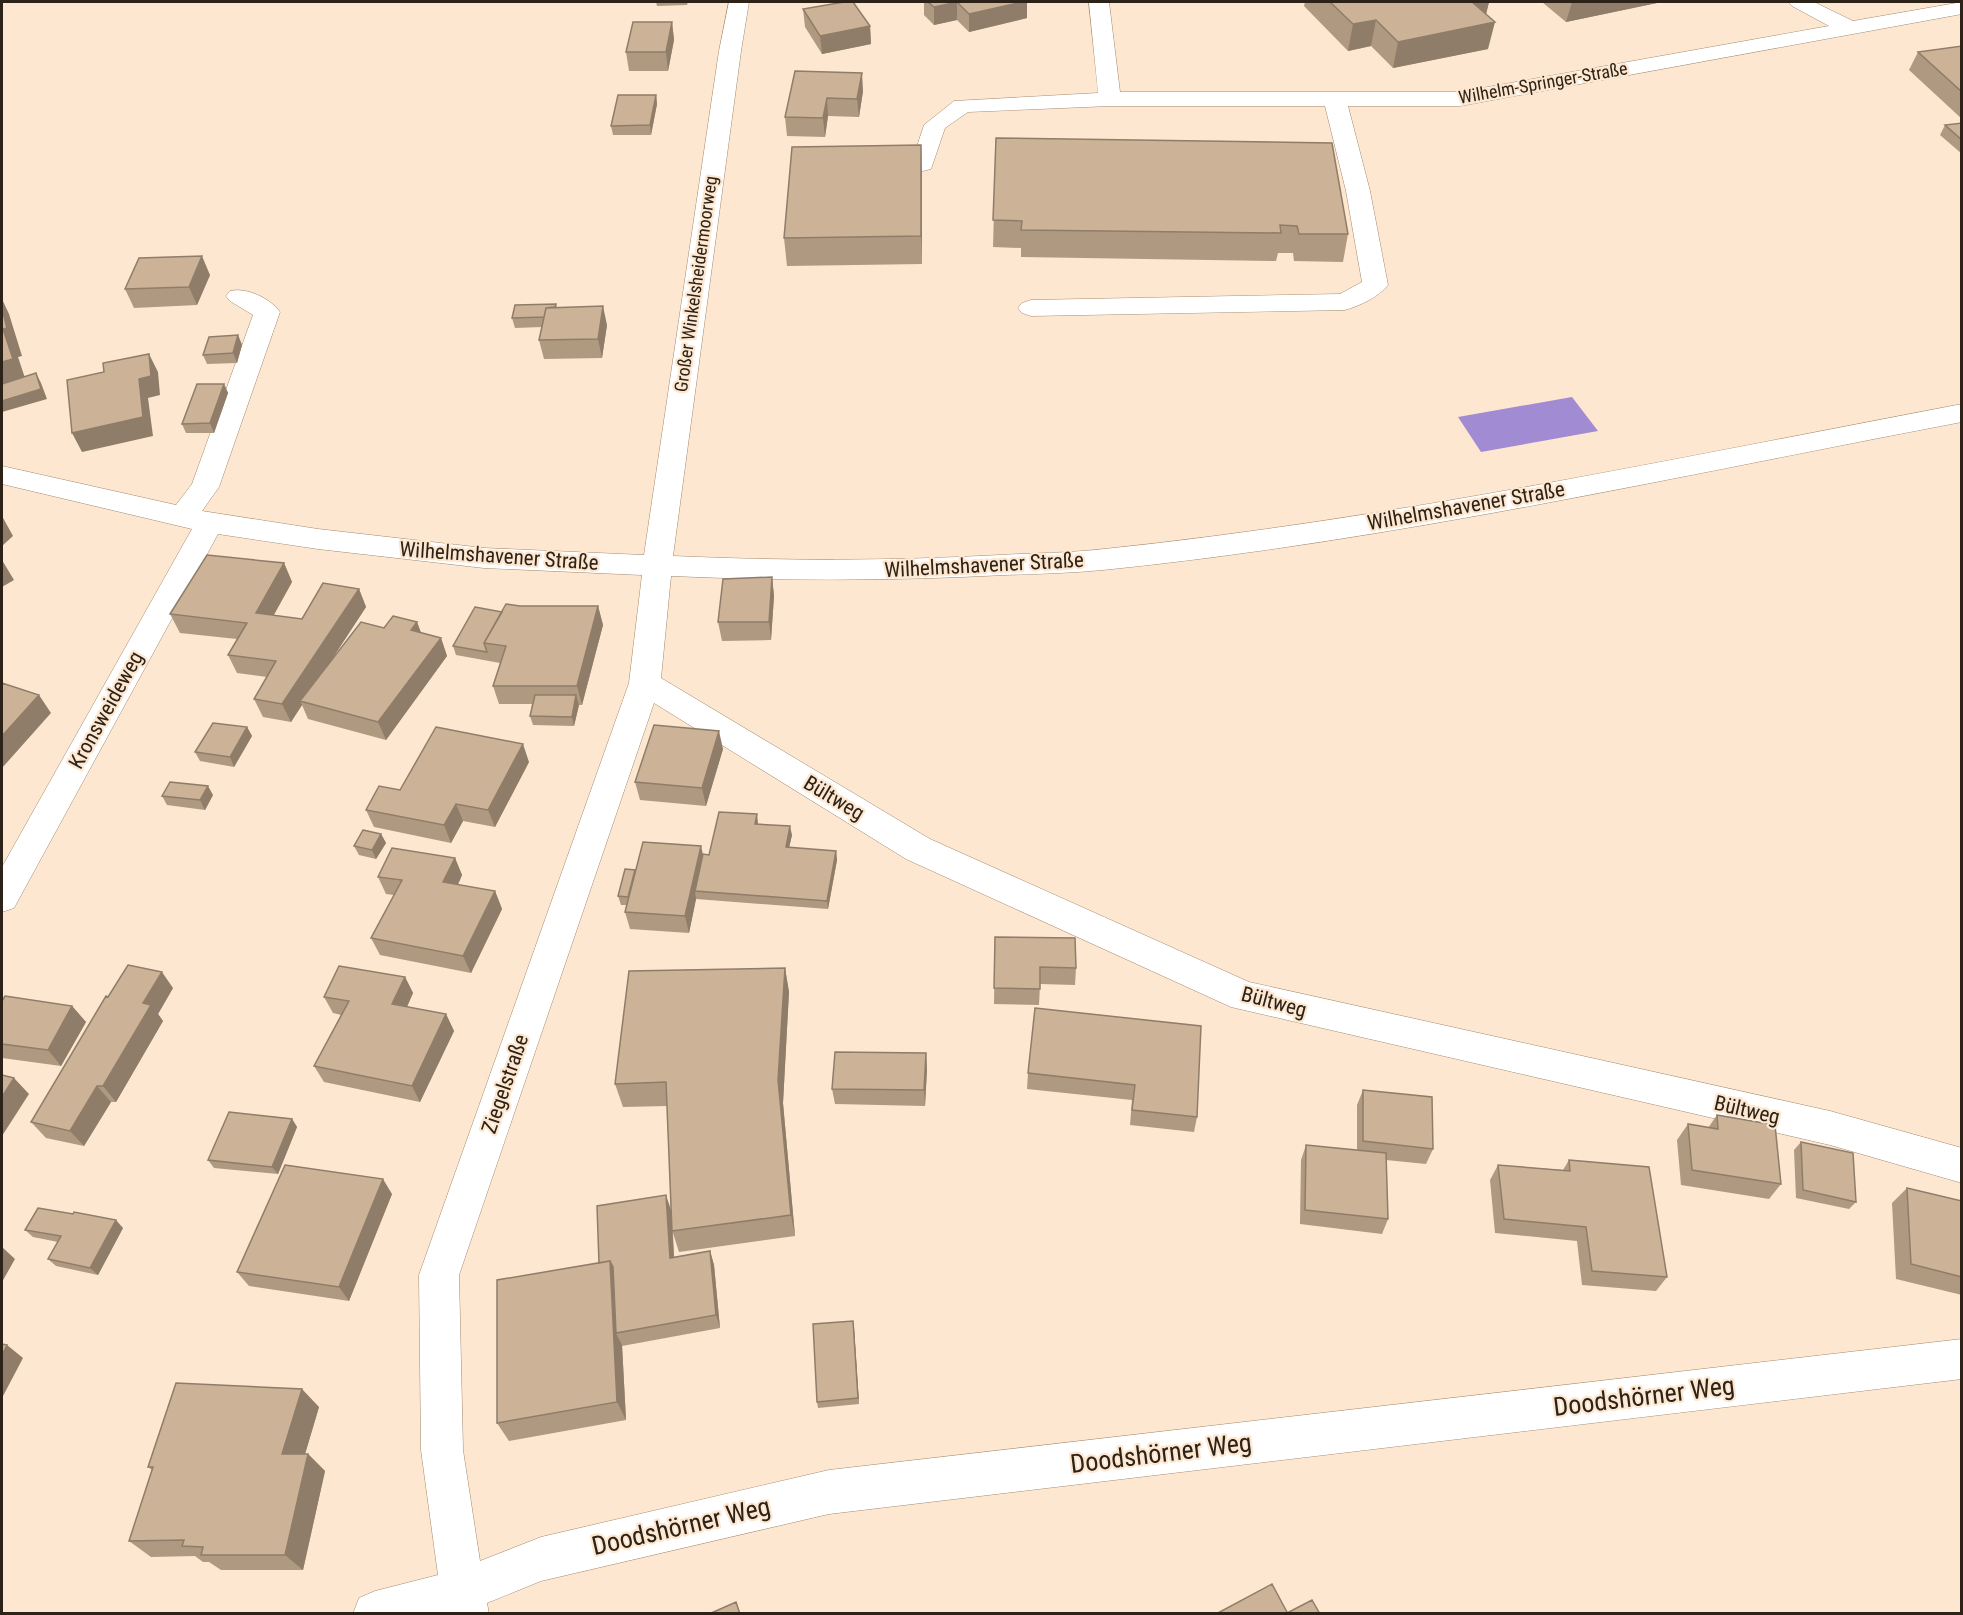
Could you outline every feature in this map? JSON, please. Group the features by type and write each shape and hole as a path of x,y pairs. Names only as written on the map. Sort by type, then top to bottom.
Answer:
{"street":[{"name":"Großer Winkelsheidermoorweg","path":"657,566 730,51 739,2"},
{"path":"1099,2 1110,99"},
{"path":"1799,2 1848,27"},
{"name":"Wilhelm-Springer-Straße","path":"923,164 935,125 962,106 1110,99 1460,99 1962,8"},
{"path":"1031,308 1345,302 1375,285 1358,190 1335,99"},
{"name":"Kronsweideweg","path":"2,898 196,520 205,487 267,312 239,296"},
{"name":"Wilhelmshavener Straße","path":"2,475 196,520 318,539 484,558 784,571 928,569 1101,560 1304,535 1461,508 1962,413"},
{"name":"Ziegelstraße","path":"463,1602 442,1450 439,1275 645,682 657,566"},
{"name":"Bültweg","path":"645,682 918,849 1244,996 1830,1128 1962,1166"},
{"name":"Doodshörner Weg","path":"375,1614 463,1602 541,1559 829,1492 1962,1359"}],"shaded area":[{"path":"1572,397 1598,431 1481,452 1458,417"}],"building":[{"path":"853,2 870,26 820,36 803,9"},
{"path":"928,2 957,2 934,7"},
{"path":"957,2 1022,2 969,14"},
{"path":"1330,2 1472,2 1495,22 1398,42 1376,20 1353,24"},
{"path":"633,22 672,22 666,52 626,52"},
{"path":"1962,46 1962,92 1918,52"},
{"path":"795,71 862,73 857,99 827,98 823,118 785,117"},
{"path":"618,95 656,95 650,125 611,126"},
{"path":"1962,123 1962,140 1945,125"},
{"path":"996,138 1332,143 1348,234 1299,234 1297,226 1280,225 1281,233 1021,230 1022,221 993,220"},
{"path":"921,145 921,236 784,238 792,147"},
{"path":"202,256 189,287 125,289 139,258"},
{"path":"556,304 555,307 546,308 544,317 512,318 515,305"},
{"path":"603,306 598,339 539,340 546,308"},
{"path":"2,309 7,328 3,329 13,359 2,362"},
{"path":"238,335 233,353 203,355 209,337"},
{"path":"149,354 151,376 139,379 143,417 72,433 67,380 104,372 103,363"},
{"path":"36,373 41,389 2,401 2,384"},
{"path":"197,384 224,384 210,423 182,424"},
{"path":"207,555 284,563 256,613 302,619 323,583 359,589 282,704 254,699 276,661 228,655 247,623 170,614"},
{"path":"772,577 769,622 718,622 723,579"},
{"path":"506,604 598,606 577,686 493,686 506,646 484,643"},
{"path":"475,607 502,612 484,643 487,652 453,646"},
{"path":"393,616 417,622 411,630 441,638 378,722 300,701 361,622 384,628"},
{"path":"2,683 39,695 2,736"},
{"path":"535,695 576,695 572,717 530,716"},
{"path":"213,723 247,727 230,757 195,752"},
{"path":"654,725 719,731 702,788 635,782"},
{"path":"436,727 523,744 488,810 456,804 444,825 366,810 379,786 400,790"},
{"path":"170,782 208,786 200,800 162,796"},
{"path":"719,812 757,814 755,824 790,826 786,847 836,851 827,901 695,891 703,854 709,855"},
{"path":"363,830 381,834 372,850 354,846"},
{"path":"643,842 701,846 685,916 625,912"},
{"path":"392,848 455,858 443,882 495,891 463,956 371,938 402,880 378,877"},
{"path":"625,869 635,870 628,897 618,896"},
{"path":"995,937 1075,938 1076,968 1040,967 1040,989 994,988"},
{"path":"128,965 162,972 143,1003 151,1005 103,1086 97,1086 70,1131 31,1122 106,996 108,997"},
{"path":"339,966 405,977 392,1004 446,1014 412,1086 314,1066 349,1001 324,997"},
{"path":"785,968 778,1080 791,1215 672,1231 666,1082 615,1084 629,971"},
{"path":"5,996 72,1006 48,1050 2,1044 2,1001"},
{"path":"1035,1008 1201,1026 1197,1117 1132,1110 1135,1085 1028,1073"},
{"path":"835,1052 926,1053 924,1090 832,1089"},
{"path":"2,1075 14,1078 2,1097"},
{"path":"1363,1090 1432,1097 1433,1149 1363,1141"},
{"path":"229,1112 292,1119 272,1167 208,1160"},
{"path":"1717,1115 1775,1125 1781,1184 1692,1170 1688,1124 1718,1129"},
{"path":"1801,1142 1853,1153 1856,1202 1803,1190"},
{"path":"1306,1145 1386,1153 1388,1219 1305,1210"},
{"path":"1569,1160 1649,1167 1667,1277 1592,1271 1586,1227 1504,1219 1498,1165 1570,1171"},
{"path":"285,1165 383,1179 339,1287 237,1272"},
{"path":"1907,1188 1962,1201 1962,1277 1911,1264"},
{"path":"666,1195 670,1258 710,1251 716,1315 616,1333 613,1267 610,1261 599,1263 597,1206"},
{"path":"38,1208 116,1220 90,1268 48,1259 61,1236 25,1230"},
{"path":"610,1261 617,1402 497,1423 497,1280"},
{"path":"853,1321 858,1398 817,1402 813,1324"},
{"path":"2,1344 7,1345 2,1355"},
{"path":"176,1383 302,1389 282,1454 308,1454 285,1555 201,1555 203,1547 182,1546 184,1540 129,1541 153,1467 148,1467"},
{"path":"1272,1584 1288,1614 1216,1614"},
{"path":"1312,1600 1320,1614 1287,1613"},
{"path":"736,1602 740,1614 709,1614"}]}
